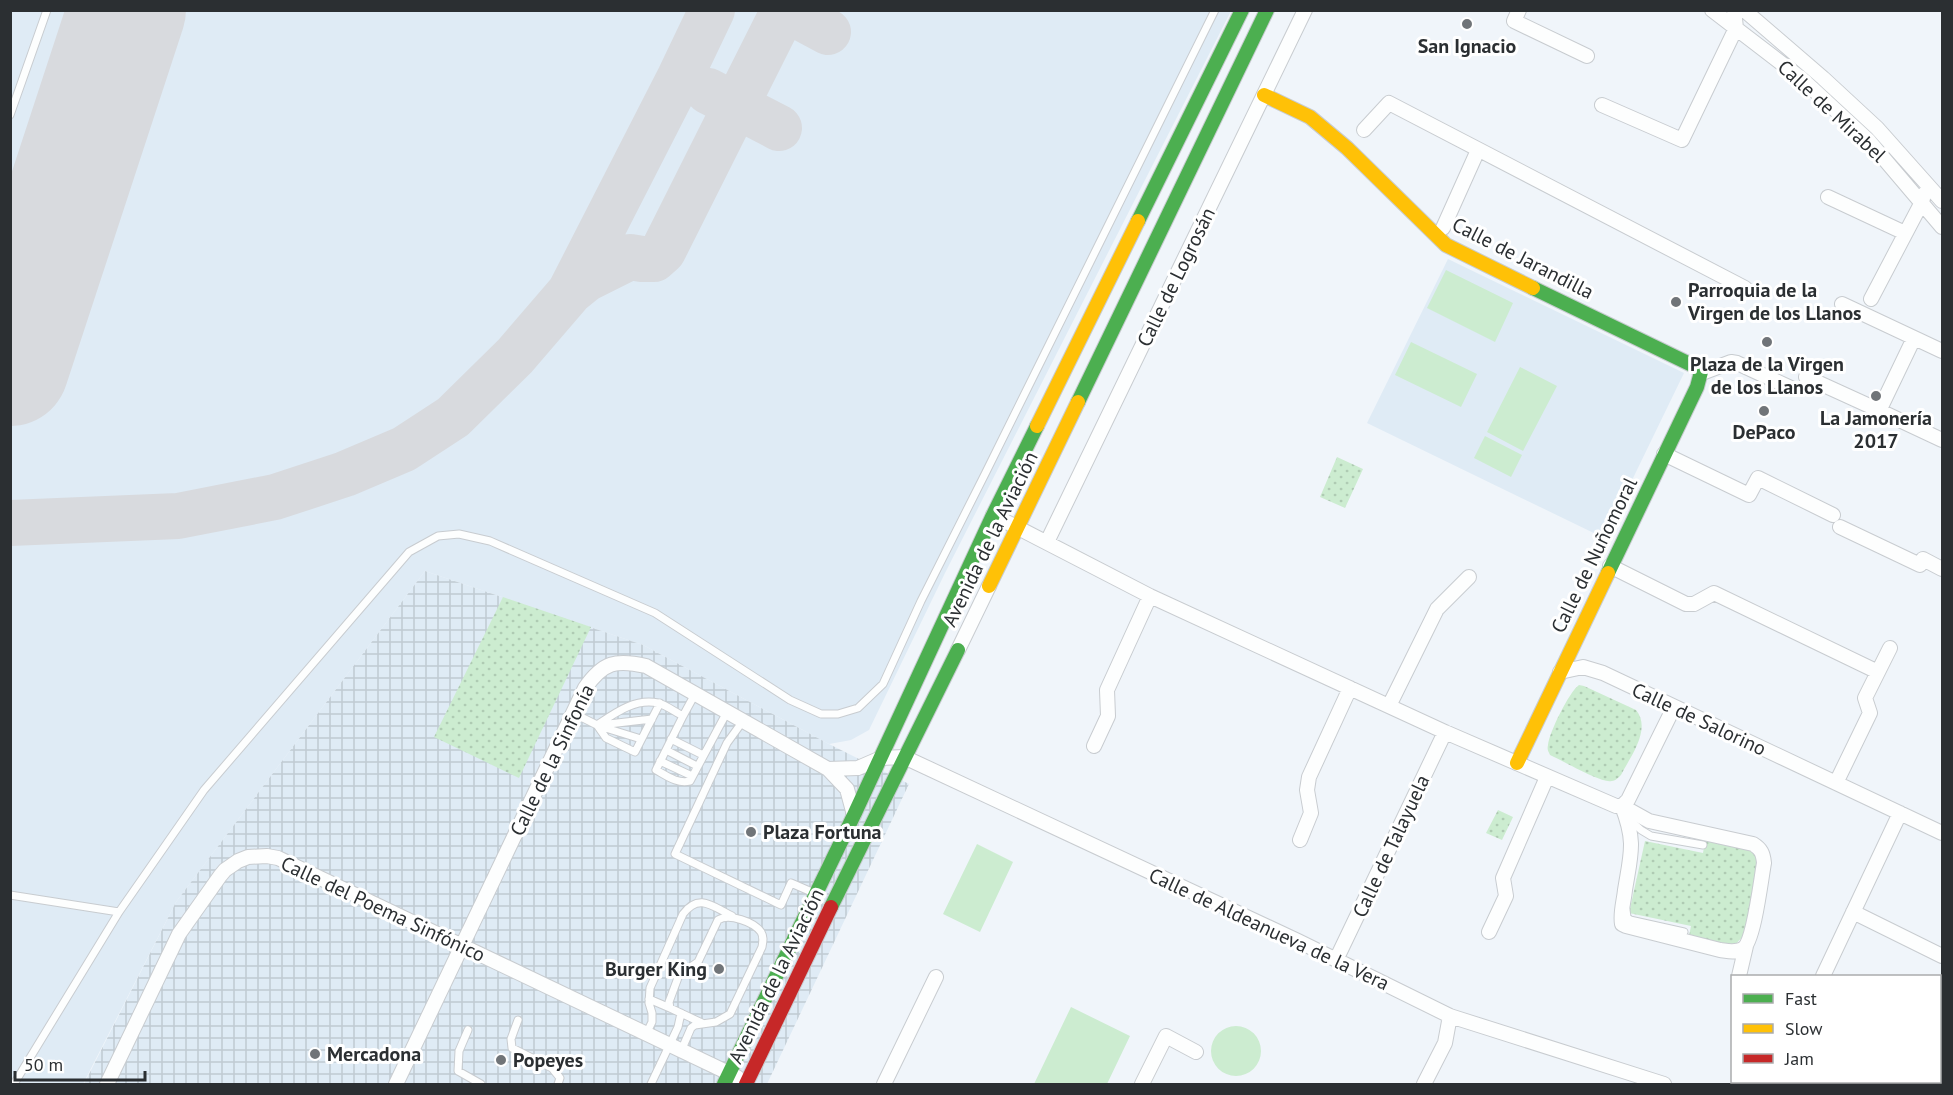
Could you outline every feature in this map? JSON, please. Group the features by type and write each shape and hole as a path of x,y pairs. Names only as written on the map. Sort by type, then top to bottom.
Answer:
{"main road":[{"name":"Avenida de la Aviación","path":"726,1079 881,758 993,515 1242,10"},
{"name":"Avenida de la Aviación","path":"989,586 1267,10"},
{"name":"Calle de Jarandilla","path":"1264,95 1310,117 1347,148 1446,244 1698,370"},
{"name":"Calle de Nuñomoral","path":"1517,763 1699,382 1698,370"},
{"name":"Avenida de la Aviación","path":"748,1084 904,757 958,650"}],"street":[{"name":"Calle de Logrosán","path":"1047,542 1305,10"},
{"path":"1519,10 1514,21 1587,56"},
{"name":"Calle de Mirabel","path":"1712,10 1802,79 1869,141 1942,227"},
{"path":"1602,105 1682,140 1736,28 1734,10"},
{"name":"Calle de Mirabel","path":"1744,10 1870,122 1942,201"},
{"path":"1364,130 1389,103 1745,288"},
{"path":"1443,228 1478,150"},
{"path":"1871,299 1922,202 1924,181"},
{"path":"1828,197 1905,233"},
{"path":"1842,304 1942,351"},
{"path":"1877,410 1914,338"},
{"path":"1698,370 1737,363 1791,388"},
{"path":"1806,377 1942,440"},
{"path":"1664,454 1749,495 1758,478 1920,566 1923,559 1942,569"},
{"path":"993,515 1150,596 1547,777 1622,806 1649,821 1758,847 1763,854 1764,863 1751,935 1739,975"},
{"path":"1610,566 1686,604 1694,604 1714,593 1878,672"},
{"path":"1389,706 1437,609 1469,577"},
{"name":"Avenida de la Aviación","path":"958,650 989,586"},
{"path":"1094,746 1108,716 1107,690 1150,596"},
{"path":"1836,783 1870,713 1865,698 1890,648"},
{"name":"Calle de la Sinfonía","path":"396,1084 585,688 595,674 609,664 628,662 646,666 828,768 848,789 854,815"},
{"name":"Calle de Salorino","path":"1560,672 1575,667 1593,669 1942,833"},
{"path":"1300,840 1311,813 1306,790 1309,777 1350,688"},
{"path":"1622,806 1628,801 1674,706"},
{"name":"Calle de Talayuela","path":"1336,960 1445,732"},
{"name":"Calle de Aldeanueva de la Vera","path":"881,758 904,757 1450,1016 1664,1084"},
{"name":"Calle de la Sinfonía","path":"828,768 858,768 881,758"},
{"path":"1489,932 1506,896 1503,878 1547,777"},
{"path":"1622,806 1631,832 1632,846 1622,924 1626,927 1720,950 1735,952 1746,946"},
{"path":"1823,975 1900,813"},
{"name":"Calle del Poema Sinfónico","path":"107,1084 179,934 225,870 238,861 258,856 278,858 675,1048 726,1079 748,1084"},
{"path":"1853,912 1942,956"},
{"path":"884,1084 936,977"},
{"path":"1424,1084 1445,1042 1450,1016"},
{"path":"1142,1084 1166,1036 1196,1052"}],"lane":[{"path":"10,115 47,10"},
{"path":"14,1084 118,912 204,790 409,552 438,536 459,534 490,541 655,613 790,700 821,714 838,714 858,708 883,684 924,593 992,462 1215,10"},
{"path":"695,694 656,770 679,782 690,781 727,711"},
{"path":"597,725 622,708 644,701 660,703 683,716"},
{"path":"597,725 606,738 635,752 660,703"},
{"path":"573,713 597,725 641,740"},
{"path":"597,725 652,719"},
{"path":"744,721 727,743 675,854 781,905 791,883 816,894"},
{"path":"671,739 703,755"},
{"path":"666,750 698,766"},
{"path":"1622,806 1635,831 1636,842 1627,917 1630,920 1684,932"},
{"path":"1629,819 1652,836 1703,845"},
{"path":"10,895 118,912"},
{"path":"646,1034 652,1022 650,988 683,914 690,905 697,902 706,903 758,929 764,940 762,947 730,1014 722,1020 702,1023 691,1028 651,1084"},
{"path":"670,1008 669,1002 680,975 698,962 718,920 722,917 734,917"},
{"path":"649,999 702,1023"},
{"path":"675,1048 681,1013"},
{"path":"518,1020 511,1040 512,1047 552,1068 560,1078 558,1084"},
{"path":"468,1030 459,1051 458,1071 481,1084"}],"shaded area":[{"path":"10,11 1231,11 945,573 869,730 851,740 829,744 643,645 425,571 176,902 83,1084 11,1084"},
{"path":"1448,259 1684,373 1604,538 1367,423"},
{"path":"425,571 643,645 909,784 767,1084 84,1084 176,902"}],"green space":[{"path":"1446,270 1513,303 1495,342 1427,308"},
{"path":"1411,342 1477,374 1461,407 1395,375"},
{"path":"1520,367 1557,386 1523,451 1487,432"},
{"path":"1485,436 1522,455 1511,477 1474,458"},
{"path":"1337,457 1363,469 1345,508 1320,497"},
{"path":"503,597 591,627 519,778 434,737"},
{"path":"1579,685 1636,710 1640,718 1642,726 1638,743 1621,775 1614,781 1603,780 1588,774 1550,755 1548,750 1549,739 1560,713"},
{"path":"1498,810 1513,817 1502,840 1486,833"},
{"path":"1645,841 1703,853 1705,841 1754,850 1760,860 1745,934 1734,946 1689,936 1691,926 1629,913"},
{"path":"977,844 1013,862 980,932 943,914"},
{"path":"1071,1007 1130,1036 1107,1084 1034,1084"},
{"path":"1236,1026 1254,1033 1261,1051 1254,1069 1236,1076 1218,1069 1211,1051 1218,1033"}],"taxiway":[{"path":"570,292 712,10"},
{"path":"10,523 178,516 275,497 345,474 404,449 453,417 515,356 570,292 586,279 630,257 654,259 663,251 784,10"},
{"path":"787,10 828,32"},
{"path":"708,91 779,128"}],"runway":[{"path":"10,367 127,10"}],"traffic: fast":[{"path":"1138,221 1242,10"},
{"path":"1078,402 1267,10"},
{"path":"1533,288 1694,366 1701,372 1697,387 1608,573"},
{"path":"724,1084 854,815 993,515 1037,426"},
{"path":"831,907 958,650"}],"traffic: slow":[{"path":"1264,95 1310,117 1347,148 1446,245 1533,288"},
{"path":"1037,426 1138,221"},
{"path":"989,586 1078,402"},
{"path":"1517,763 1608,573"}],"traffic: jam":[{"path":"746,1084 831,907"}],"place":[{"name":"San Ignacio","path":"1467,24"},
{"name":"Parroquia de la Virgen de los Llanos","path":"1676,302"},
{"name":"Plaza de la Virgen de los Llanos","path":"1767,342"},
{"name":"La Jamonería 2017","path":"1876,396"},
{"name":"DePaco","path":"1764,411"},
{"name":"Plaza Fortuna","path":"751,832"},
{"name":"Burger King","path":"719,969"},
{"name":"Mercadona","path":"315,1054"},
{"name":"Popeyes","path":"501,1060"}]}
